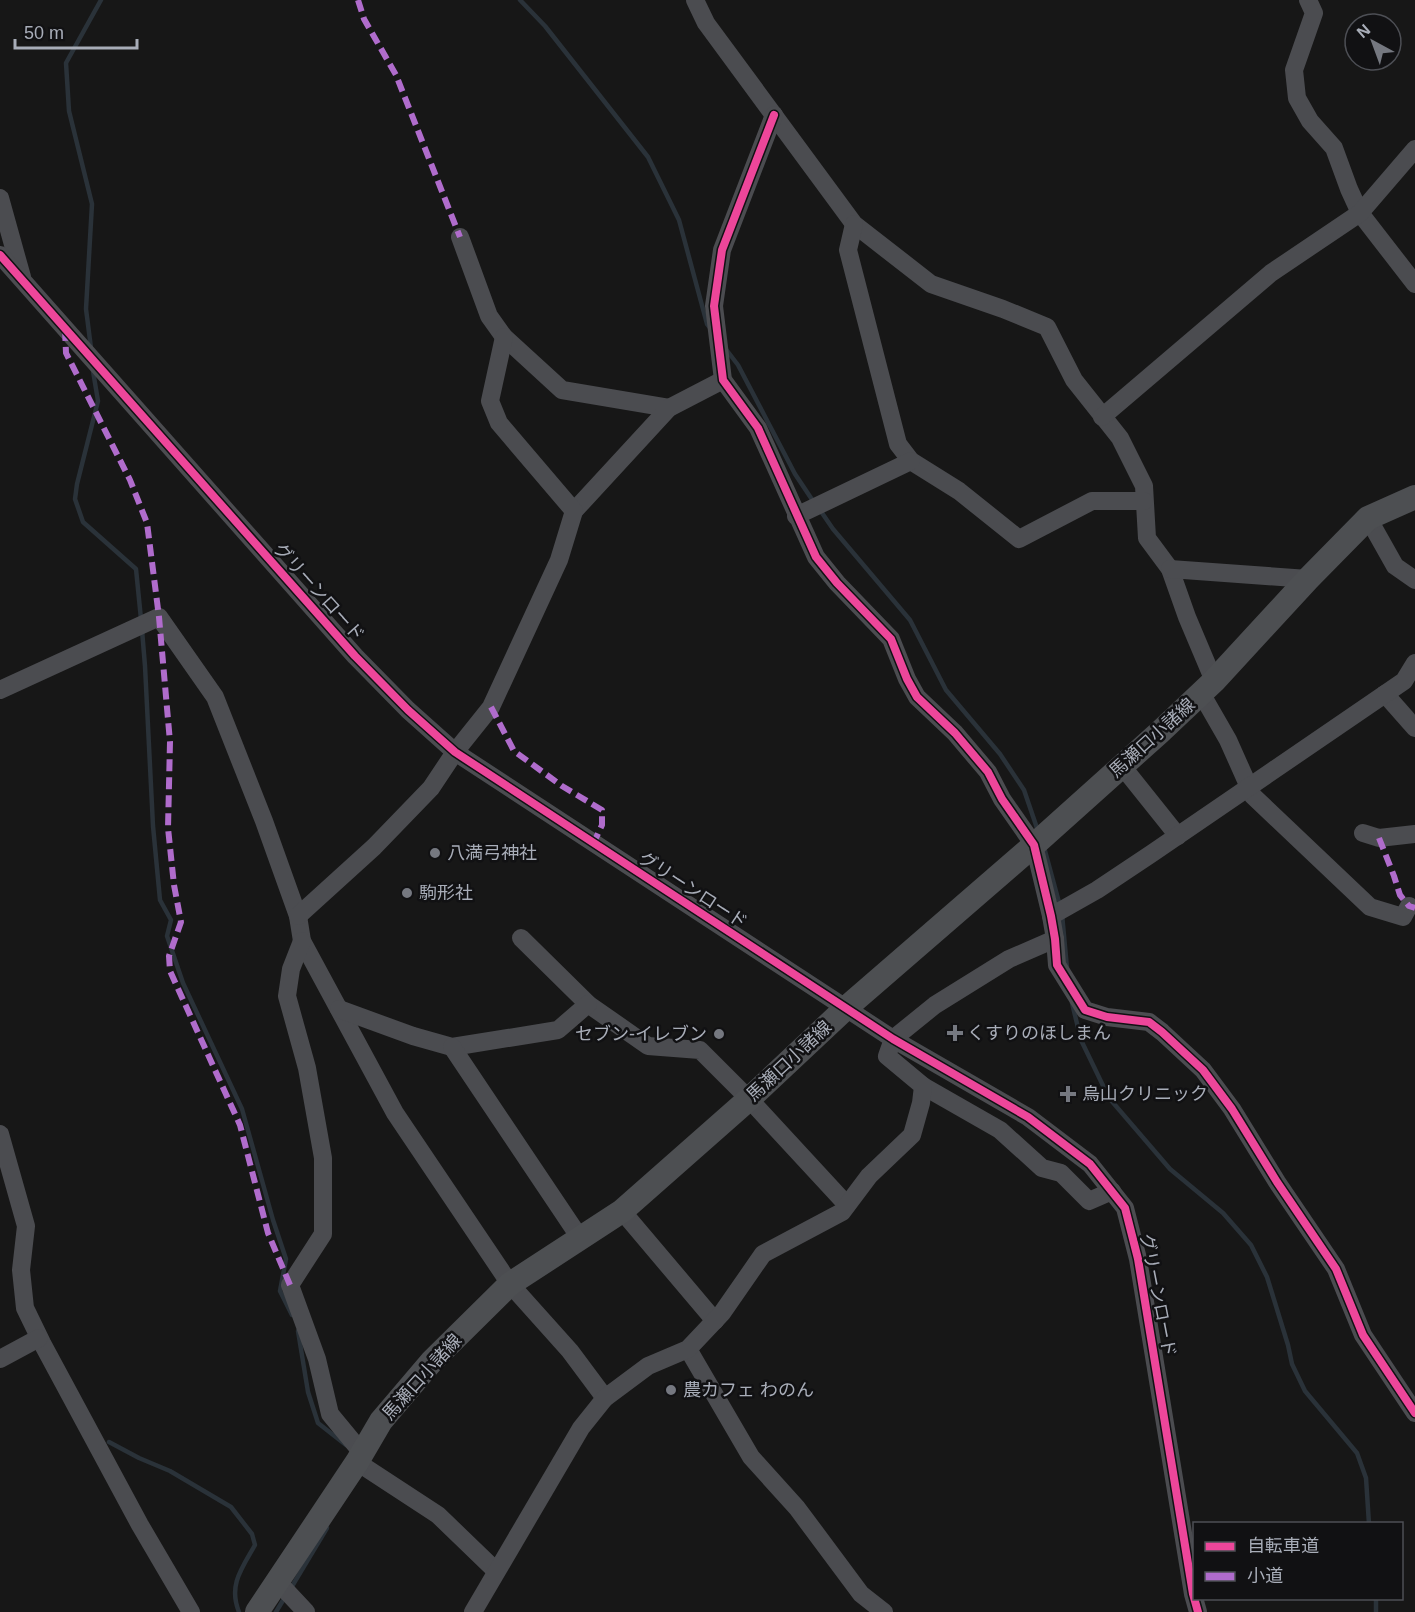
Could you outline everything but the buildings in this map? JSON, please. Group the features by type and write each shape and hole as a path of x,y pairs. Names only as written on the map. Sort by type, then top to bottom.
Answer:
{"main road":[{"name":"馬瀬口小諸線","path":"257,1612 360,1458 381,1421 432,1361 510,1284 622,1211 749,1099 847,1007 1034,845 1208,687 1368,518 1415,497"}],"street":[{"path":"695,0 706,23 854,224 931,284 1047,327 1074,380 1120,438 1144,486 1147,538 1170,569 1208,687 1253,796 1370,907 1403,917 1409,906"},
{"path":"1308,0 1314,13 1294,70 1297,98 1310,121 1334,148 1360,213 1415,284"},
{"path":"774,115 722,250 714,306 723,380 758,428 816,557 837,584 891,639 917,697 955,734 988,772 1002,799 1034,845 1051,916 1057,965 1085,1010 1107,1017 1149,1022 1203,1070 1232,1109 1277,1182 1336,1269 1363,1335 1415,1413"},
{"path":"1102,417 1271,273 1360,213 1415,148"},
{"path":"0,198 23,279"},
{"path":"854,224 848,250 898,444 911,461 959,491 1018,539 1092,501 1144,501"},
{"path":"460,237 489,316 504,337 561,390 669,408"},
{"name":"グリーンロード","path":"0,255 355,656 408,710 455,752 893,1039 1028,1117 1090,1164 1125,1208 1138,1259 1193,1594"},
{"path":"504,337 490,401 499,423 574,511"},
{"path":"298,916 374,847 431,788 455,752 491,707 559,560 574,511 669,408 723,380"},
{"path":"796,516 911,461"},
{"path":"1368,518 1395,566 1415,580"},
{"path":"1170,569 1308,579"},
{"path":"0,690 159,617 215,697 264,821 298,916 302,941 395,1113 510,1284 570,1351 605,1398"},
{"path":"1051,916 1097,890 1404,681 1415,663"},
{"path":"1385,694 1415,728"},
{"path":"1122,766 1178,836"},
{"path":"1363,833 1379,838 1415,834"},
{"path":"521,938 588,1004 648,1046 700,1050 749,1099 847,1205"},
{"path":"1055,939 1009,959 935,1005 893,1039 887,1056 923,1086 1000,1130 1042,1168 1061,1173 1089,1201 1112,1191"},
{"path":"302,941 291,969 287,996 307,1068 323,1158 323,1234 290,1284 318,1359 330,1414 360,1458 438,1515 496,1571"},
{"path":"339,1009 412,1036 452,1047 558,1030 588,1004"},
{"path":"452,1047 580,1238"},
{"path":"474,1612 581,1428 605,1398 648,1366 688,1349 722,1313 763,1254 842,1212 869,1176 912,1135 923,1086"},
{"path":"0,1134 26,1226 21,1270 25,1308 140,1525 191,1612"},
{"path":"622,1211 715,1321"},
{"path":"0,1359 39,1338"},
{"path":"688,1349 751,1457 797,1508 861,1594 884,1612"},
{"path":"278,1581 306,1612"}],"waterway":[{"path":"91,348 86,309 92,204 69,111 66,63 101,0"},
{"path":"520,0 545,26 648,157 679,220 707,324 711,329"},
{"path":"725,348 738,365 795,474 815,504"},
{"path":"93,371 98,401 75,499 83,522 136,569 141,619"},
{"path":"820,510 833,529 910,620 946,690 1000,754 1024,790 1038,831"},
{"path":"142,630 153,826 160,900 171,920 167,936 183,983 242,1109 286,1259 280,1291 292,1315"},
{"path":"1044,847 1060,906"},
{"path":"1062,914 1067,968"},
{"path":"1072,1003 1081,1040 1109,1098 1170,1169 1223,1213 1251,1245 1267,1277 1292,1364 1305,1391 1357,1453 1366,1478 1369,1522"},
{"path":"298,1331 308,1392 318,1423 346,1445"},
{"path":"109,1442 170,1471 231,1507 252,1534 255,1545 241,1569 236,1585 235,1593 239,1612"},
{"path":"291,1588 327,1528"},
{"path":"276,1612 285,1597"},
{"path":"1376,1600 1376,1612"}],"marked path":[{"path":"358,0 364,19 396,75 460,237"},
{"path":"65,329 66,353 130,480 147,523 159,617 170,742 168,828 174,885 181,922 169,956 170,971 240,1125 268,1233 290,1285"},
{"path":"491,707 514,751 562,786 602,810 602,825 594,842"},
{"path":"1379,838 1400,895 1409,906 1415,908"}],"cycle path":[{"path":"774,115 722,250 714,306 723,380 758,428 816,557 837,583 891,639 917,697 955,733 988,772 1002,799 1034,845 1051,916 1057,965 1085,1010 1107,1017 1149,1022 1203,1070 1232,1109 1277,1182 1336,1269 1363,1335 1415,1413"},
{"path":"0,255 355,656 408,710 455,752 893,1039 1028,1117 1090,1164 1125,1208 1138,1259 1193,1594"},
{"path":"1195,1600 1198,1612"}],"place":[{"name":"八満弓神社","path":"435,853"},
{"name":"駒形社","path":"407,893"},
{"name":"くすりのほしまん","path":"955,1033"},
{"name":"セブン-イレブン","path":"719,1034"},
{"name":"烏山クリニック","path":"1068,1094"},
{"name":"農カフェ わのん","path":"671,1390"}]}
